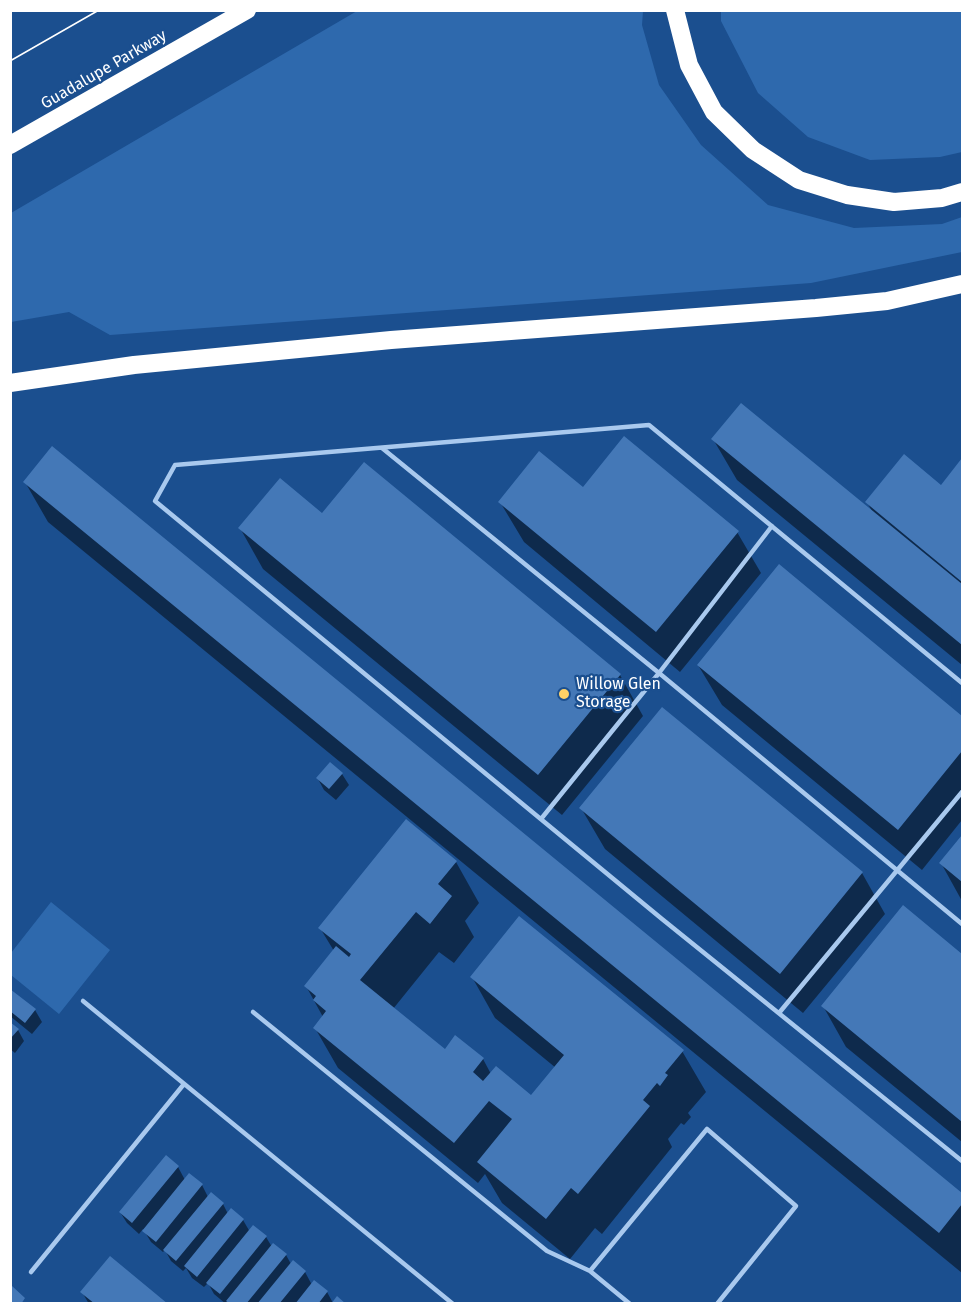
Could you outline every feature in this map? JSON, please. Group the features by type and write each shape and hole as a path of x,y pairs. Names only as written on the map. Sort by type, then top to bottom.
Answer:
{"highway":[{"name":"Guadalupe Parkway","path":"10,146 247,10"},
{"path":"675,10 689,65 714,112 762,156 800,180 847,195 894,202 942,198 963,192"},
{"path":"10,383 134,365 344,345 887,301 963,284"}],"lane":[{"path":"963,683 649,425 175,465 155,501 541,819 963,1161"},
{"path":"382,448 963,924"},
{"path":"541,819 659,673 772,526"},
{"path":"779,1013 963,792"},
{"path":"83,1001 453,1304"},
{"path":"253,1012 547,1251 590,1271 630,1304"},
{"path":"31,1272 183,1084"},
{"path":"590,1271 707,1129 796,1206 717,1304"}],"shaded area":[{"path":"357,11 643,11 642,25 659,85 701,145 768,205 854,228 942,224 962,217 962,252 811,283 110,335 69,312 11,322 11,213"},
{"path":"721,11 962,11 962,152 940,157 870,160 808,137 758,93 721,21"},
{"path":"51,902 110,950 59,1014 11,975 11,953"}],"building":[{"path":"741,403 962,584 962,645 711,439"},
{"path":"624,436 739,531 656,632 498,502 539,451 583,487"},
{"path":"52,446 962,1193 962,1204 939,1233 23,482"},
{"path":"904,454 941,485 962,458 962,582 865,502"},
{"path":"364,462 621,674 538,775 238,528 280,478 322,513"},
{"path":"779,564 962,716 962,751 898,830 697,665"},
{"path":"662,707 863,872 780,974 579,808"},
{"path":"330,762 343,773 329,789 316,778"},
{"path":"406,819 457,861 438,884 452,896 430,924 416,912 360,980 445,1049 455,1035 484,1058 473,1072 483,1081 496,1066 531,1095 564,1055 470,977 519,916 684,1050 665,1073 668,1075 660,1086 657,1083 643,1100 650,1106 578,1194 571,1188 546,1219 477,1162 512,1119 489,1101 454,1143 313,1028 326,1011 313,1000 316,996 304,986 336,946 349,957 351,954 318,928"},
{"path":"962,835 962,882 939,863"},
{"path":"903,905 962,954 962,1122 821,1006"},
{"path":"10,989 36,1009 25,1023 10,1011"},
{"path":"10,1022 19,1029 10,1039"},
{"path":"166,1155 179,1166 132,1223 119,1212"},
{"path":"189,1173 203,1184 156,1242 142,1231"},
{"path":"211,1192 224,1203 176,1261 163,1250"},
{"path":"231,1208 244,1219 197,1277 184,1266"},
{"path":"253,1225 267,1236 220,1294 206,1283"},
{"path":"273,1243 287,1254 246,1304 230,1304 226,1301"},
{"path":"110,1256 168,1304 95,1304 80,1292"},
{"path":"293,1260 306,1271 279,1304 257,1304"},
{"path":"314,1280 328,1291 318,1304 295,1304"},
{"path":"12,1286 25,1298 21,1304 10,1304"},
{"path":"337,1296 346,1304 331,1304"}],"tram line":[{"path":"10,61 99,10"}],"place":[{"name":"Willow Glen Storage","path":"564,694"}]}
